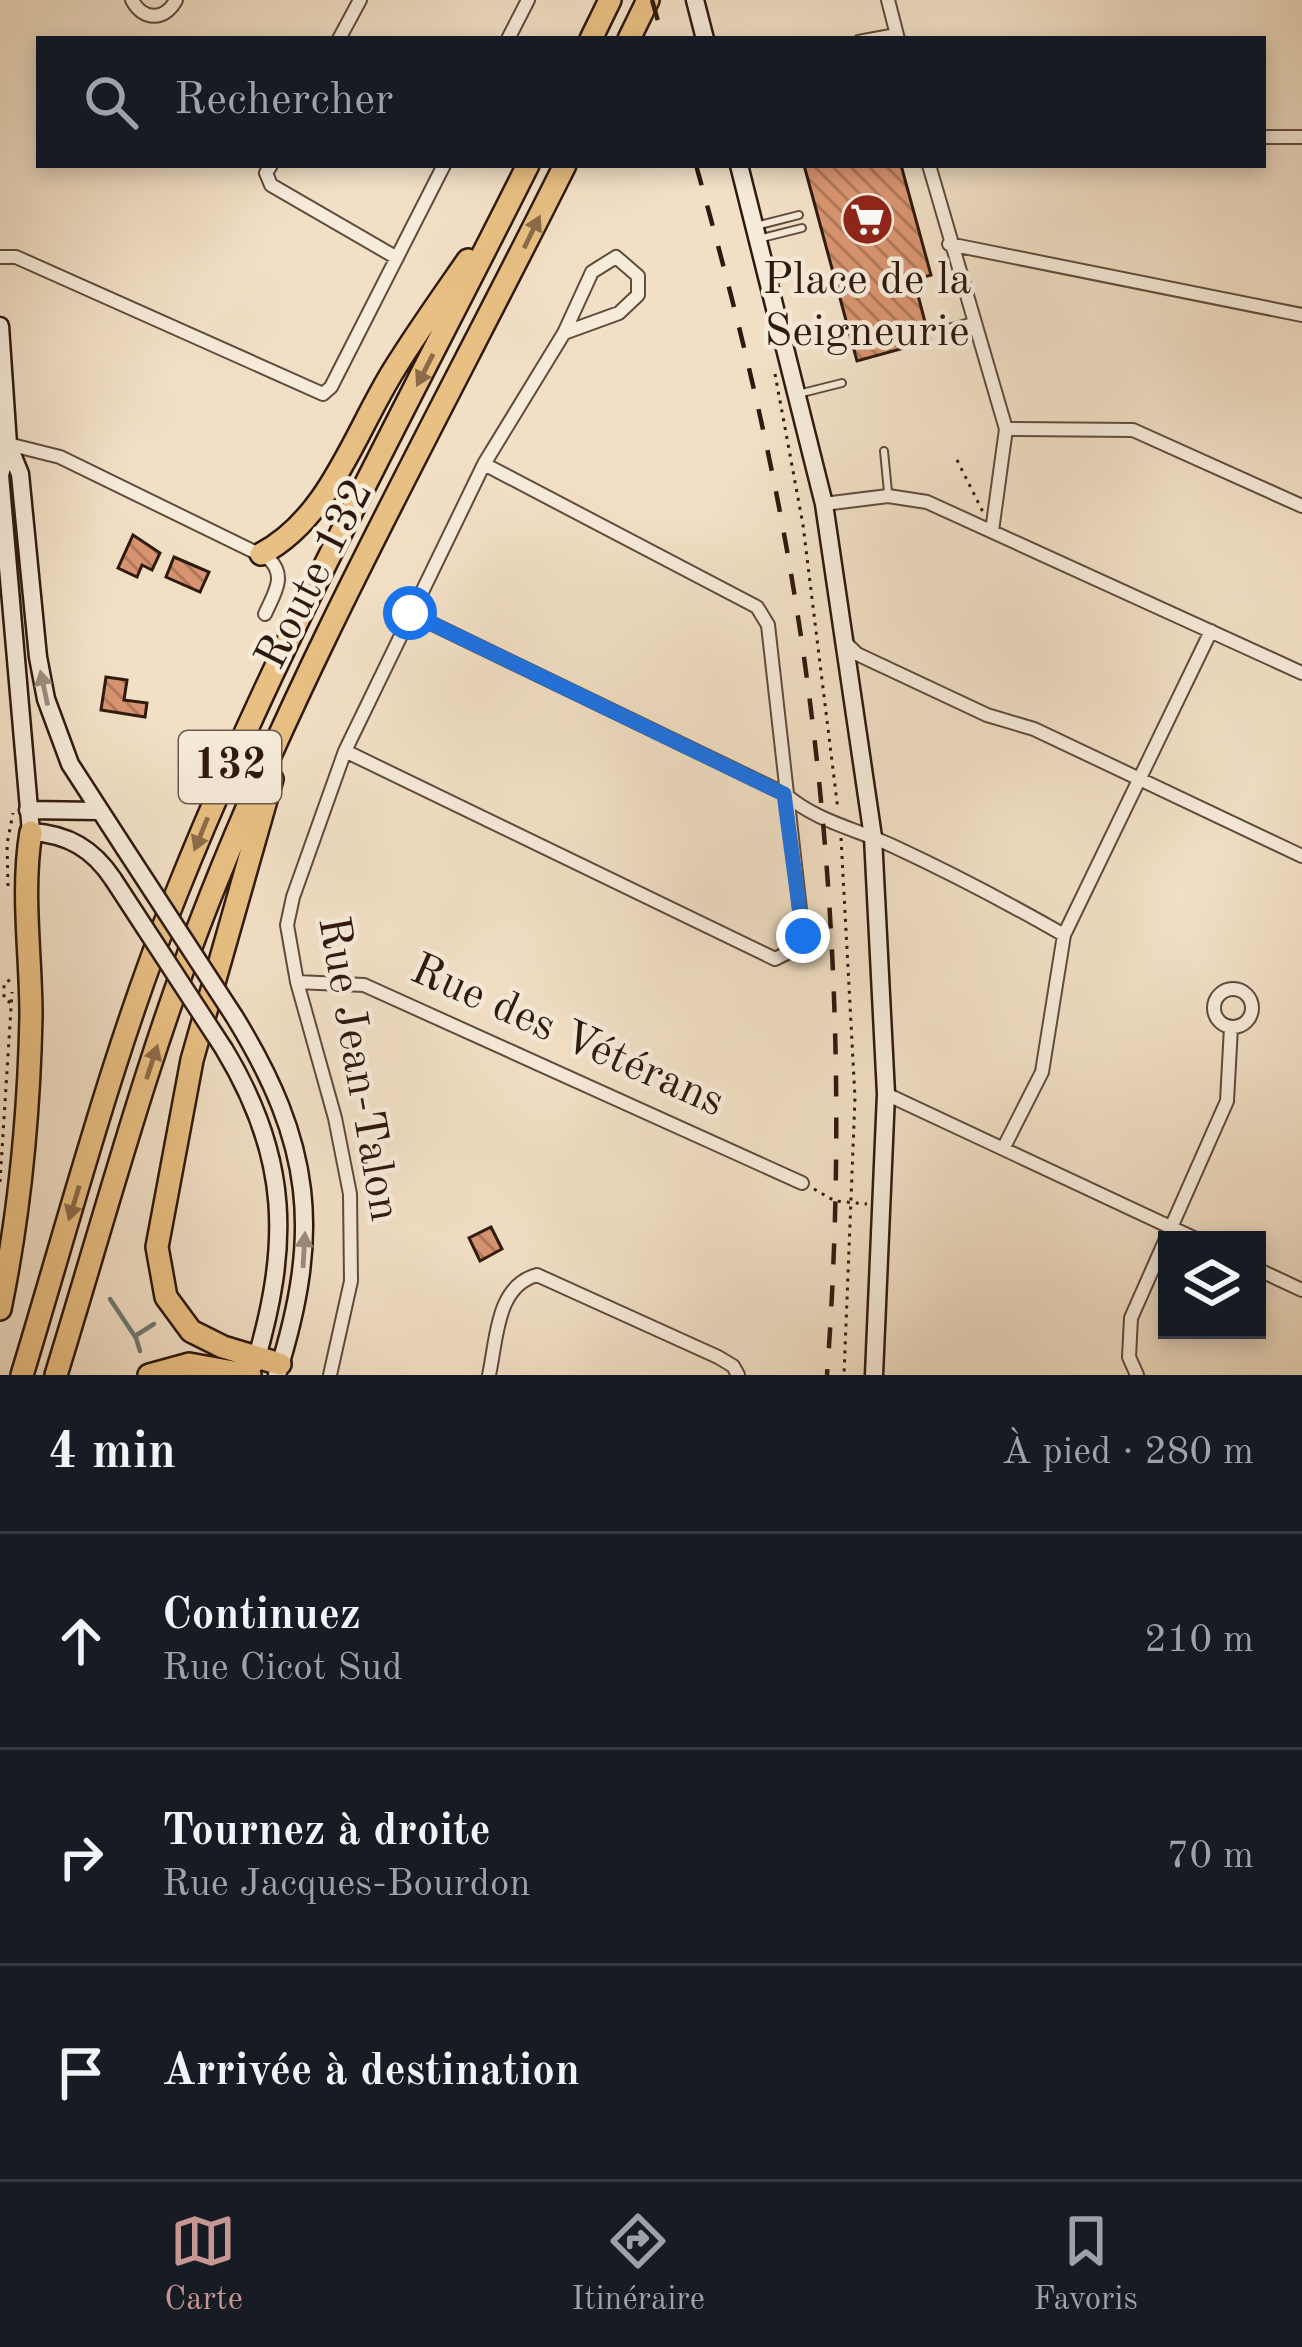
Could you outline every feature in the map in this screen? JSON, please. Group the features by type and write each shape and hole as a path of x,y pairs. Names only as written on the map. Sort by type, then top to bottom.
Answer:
{"highway":[{"path":"592,36 610,0"},
{"path":"630,36 648,0"},
{"name":"Route 132","path":"22,1375 128,1028 203,828 262,698 526,168"},
{"name":"Route 132","path":"56,1375 188,955 288,720 564,168"},
{"path":"260,554 289,538 309,515 393,371 515,190"},
{"path":"253,1369 200,1337 176,1314 160,1280 157,1237 192,1060 288,720"},
{"path":"0,1309 24,1150 31,1018 26,866 20,826"},
{"path":"149,1375 189,1364 279,1370"}],"street":[{"path":"132,0 140,11 156,16 168,12 176,0"},
{"path":"341,36 361,0"},
{"path":"510,36 528,0"},
{"path":"695,0 705,36"},
{"path":"888,0 897,35"},
{"path":"1266,137 1302,137"},
{"path":"269,168 272,184 397,257"},
{"path":"0,257 16,257 323,394 331,387 442,168"},
{"path":"740,168 824,504 873,837 886,1094 874,1375"},
{"path":"930,168 1006,429 992,531"},
{"path":"949,244 1302,315"},
{"name":"Rue Jean-Talon","path":"330,1375 351,1280 350,1194 286,925 302,866 345,751 484,464 564,332 592,272 616,257 638,277 638,295 619,313 564,332"},
{"path":"0,326 8,444 20,474 35,634 46,699 64,751 234,1016 276,1091 301,1178 302,1277 279,1370"},
{"path":"1006,429 1132,430 1302,506"},
{"path":"8,444 60,458 273,562 279,574 265,614"},
{"path":"8,444 0,476 20,826"},
{"path":"345,751 775,958 795,949 803,936 769,625 757,607 484,464"},
{"path":"824,504 888,496 927,502 1302,674"},
{"path":"410,613 784,794 806,812 966,880 1064,935"},
{"path":"1004,1147 1042,1072 1064,935 1211,631"},
{"path":"843,640 857,654 987,715 1034,729 1302,856"},
{"path":"20,826 99,811"},
{"path":"20,826 87,848 113,879 224,1049 259,1114 277,1184 278,1270 253,1369"},
{"name":"Rue des Vétérans","path":"297,982 364,986 802,1183"},
{"path":"1137,1375 1129,1357 1131,1318 1227,1101 1232,1027"},
{"path":"886,1094 1178,1231"},
{"path":"1266,1273 1302,1290"},
{"path":"489,1375 507,1294 520,1280 537,1275 718,1358 733,1366 738,1375"}],"lane":[{"path":"757,232 799,214"},
{"path":"757,232 802,228"},
{"path":"945,329 973,321"},
{"path":"798,394 842,383"},
{"path":"884,451 888,496"}],"path":[{"path":"775,373 803,525 840,826 855,1098 844,1375"},
{"path":"957,460 992,531"},
{"path":"9,897 6,852 20,826"},
{"path":"0,1182 12,980"},
{"path":"802,1183 835,1201 881,1206"}],"building":[{"name":"Place de la Seigneurie","path":"805,168 902,168 931,275 914,280 930,341 857,361"},
{"path":"133,535 160,553 152,570 142,565 137,577 118,568"},
{"path":"174,557 209,572 200,592 166,577"},
{"path":"106,677 127,680 124,700 147,703 145,717 101,710"},
{"path":"491,1227 502,1249 480,1261 469,1238"}],"waterway":[{"path":"110,1299 140,1351"},
{"path":"135,1336 154,1324"}],"railway":[{"path":"652,0 662,36"},
{"path":"697,168 769,457 817,759 836,1067 827,1375"}],"place":[{"name":"Place de la Seigneurie","path":"867,220"}],"route":[{"path":"410,613 784,794 803,936"}]}
